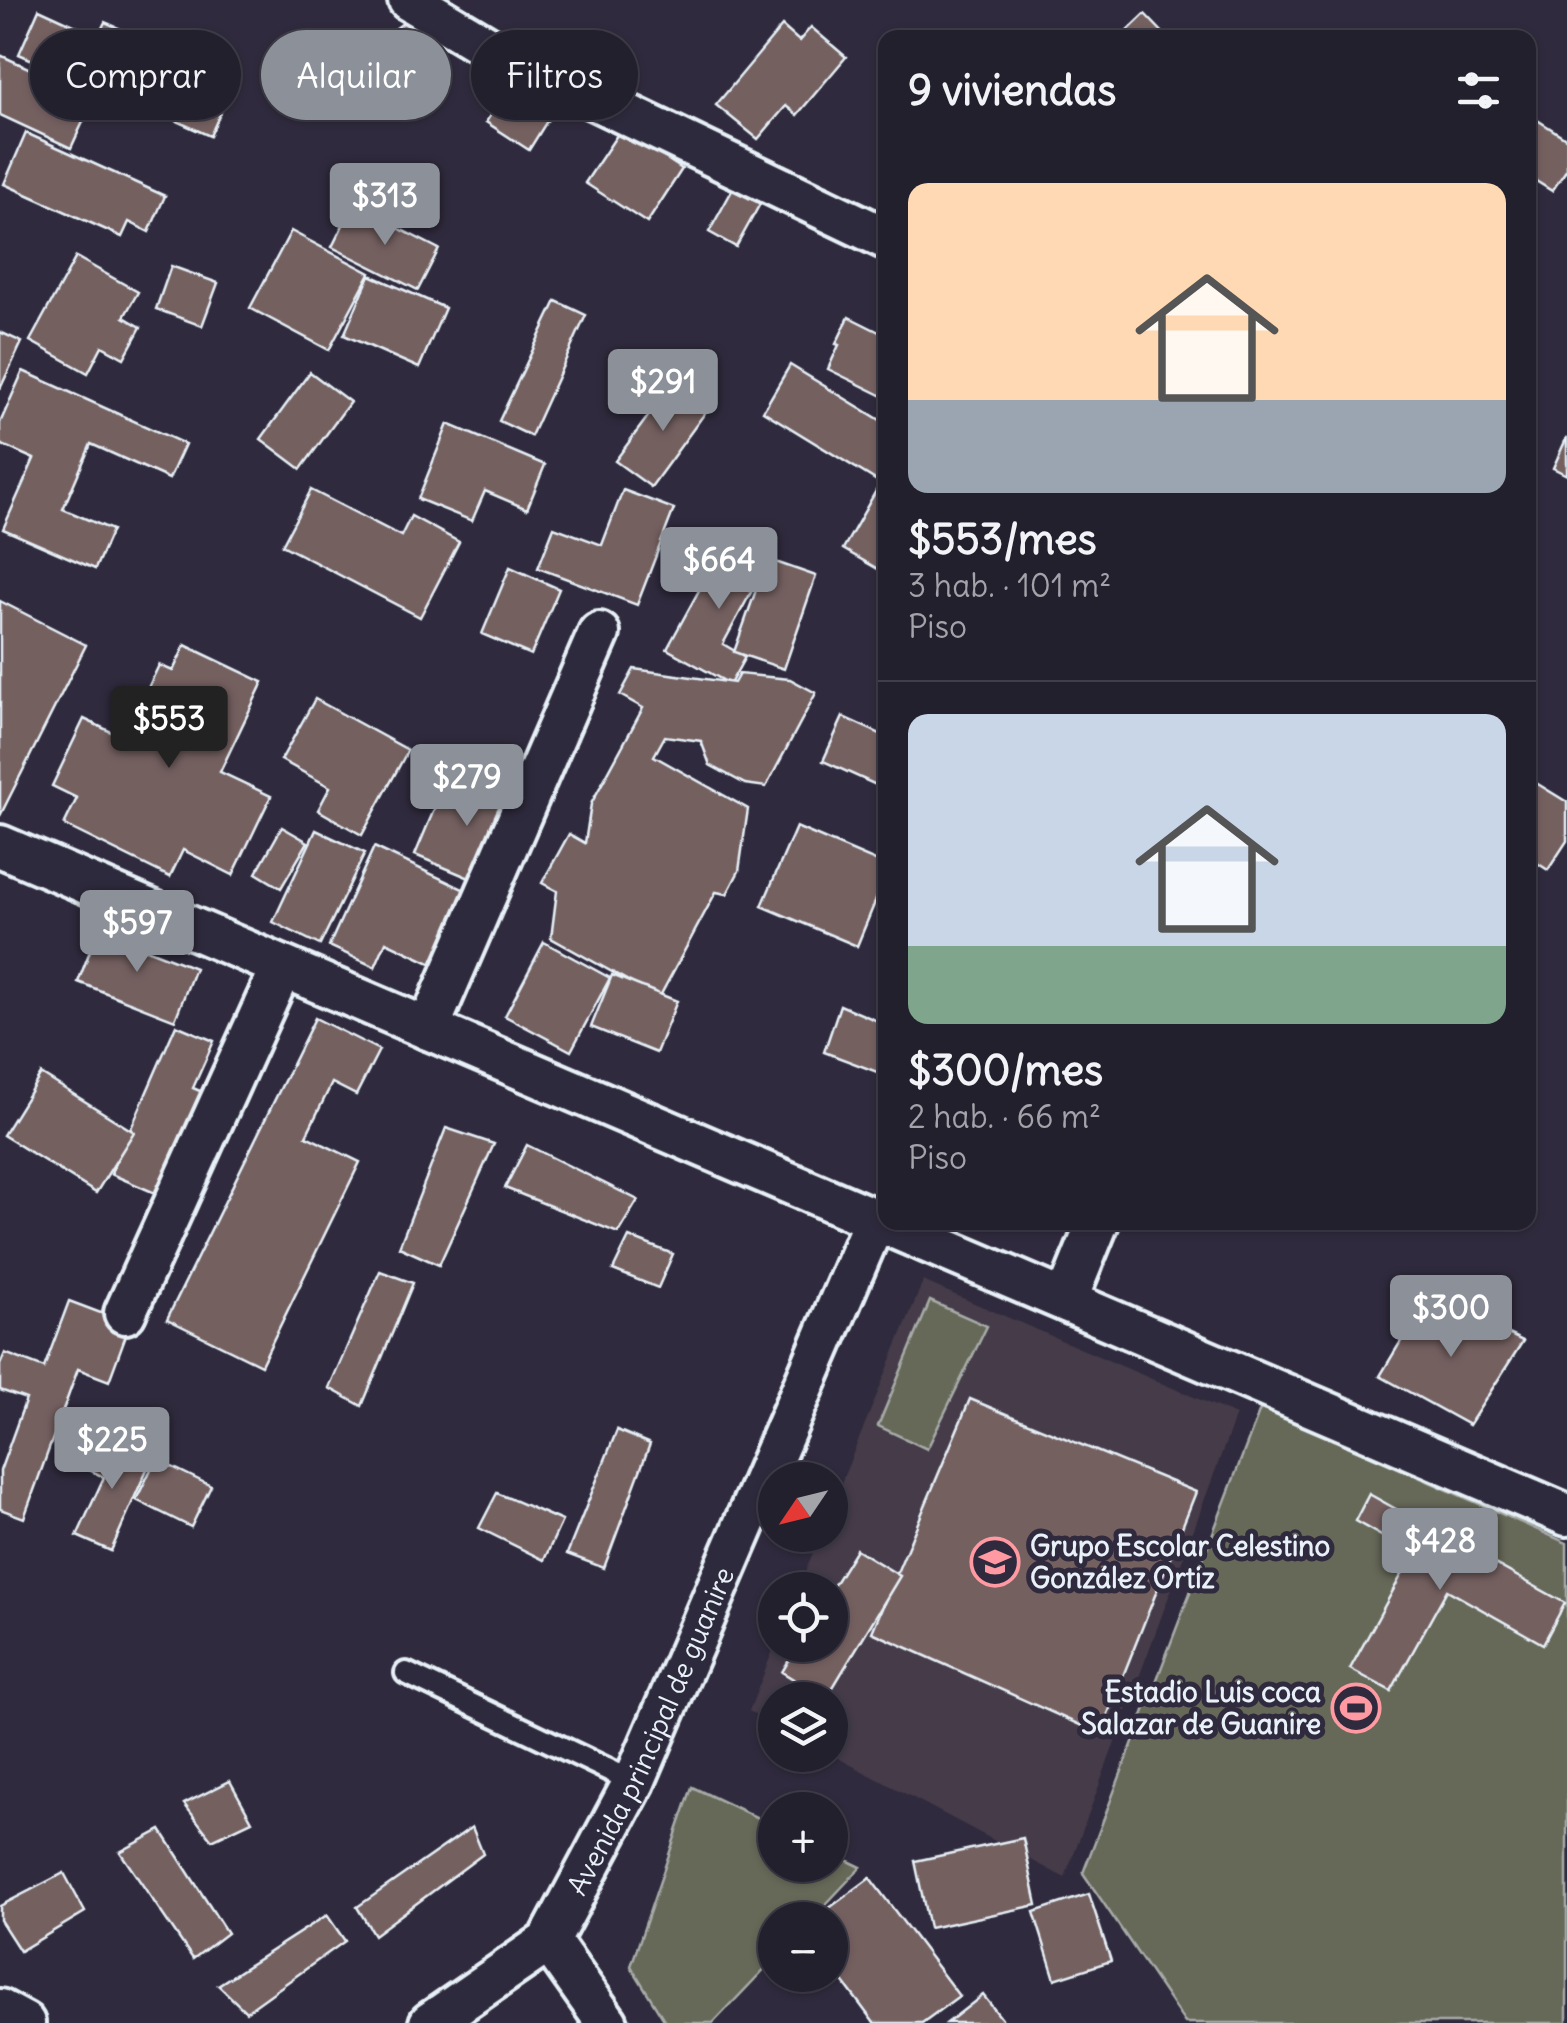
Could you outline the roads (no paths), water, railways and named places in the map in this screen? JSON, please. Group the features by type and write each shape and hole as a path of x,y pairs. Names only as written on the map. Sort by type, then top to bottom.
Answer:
{"street":[{"path":"410,0 498,53 878,235"},
{"path":"428,1029 600,632"},
{"path":"0,846 878,1221"},
{"path":"125,1312 282,967"},
{"name":"Avenida principal de guanire","path":"430,2023 549,1940 634,1782 875,1220"},
{"path":"899,1230 1567,1515"},
{"path":"1066,1301 1095,1230"},
{"path":"549,1940 607,2023"},
{"path":"0,2010 24,2023"}],"lane":[{"path":"406,1673 634,1782"}],"place":[{"name":"Grupo Escolar Celestino González Ortiz","path":"995,1562"},
{"name":"Estadio Luis coca Salazar de Guanire","path":"1356,1708"}]}
